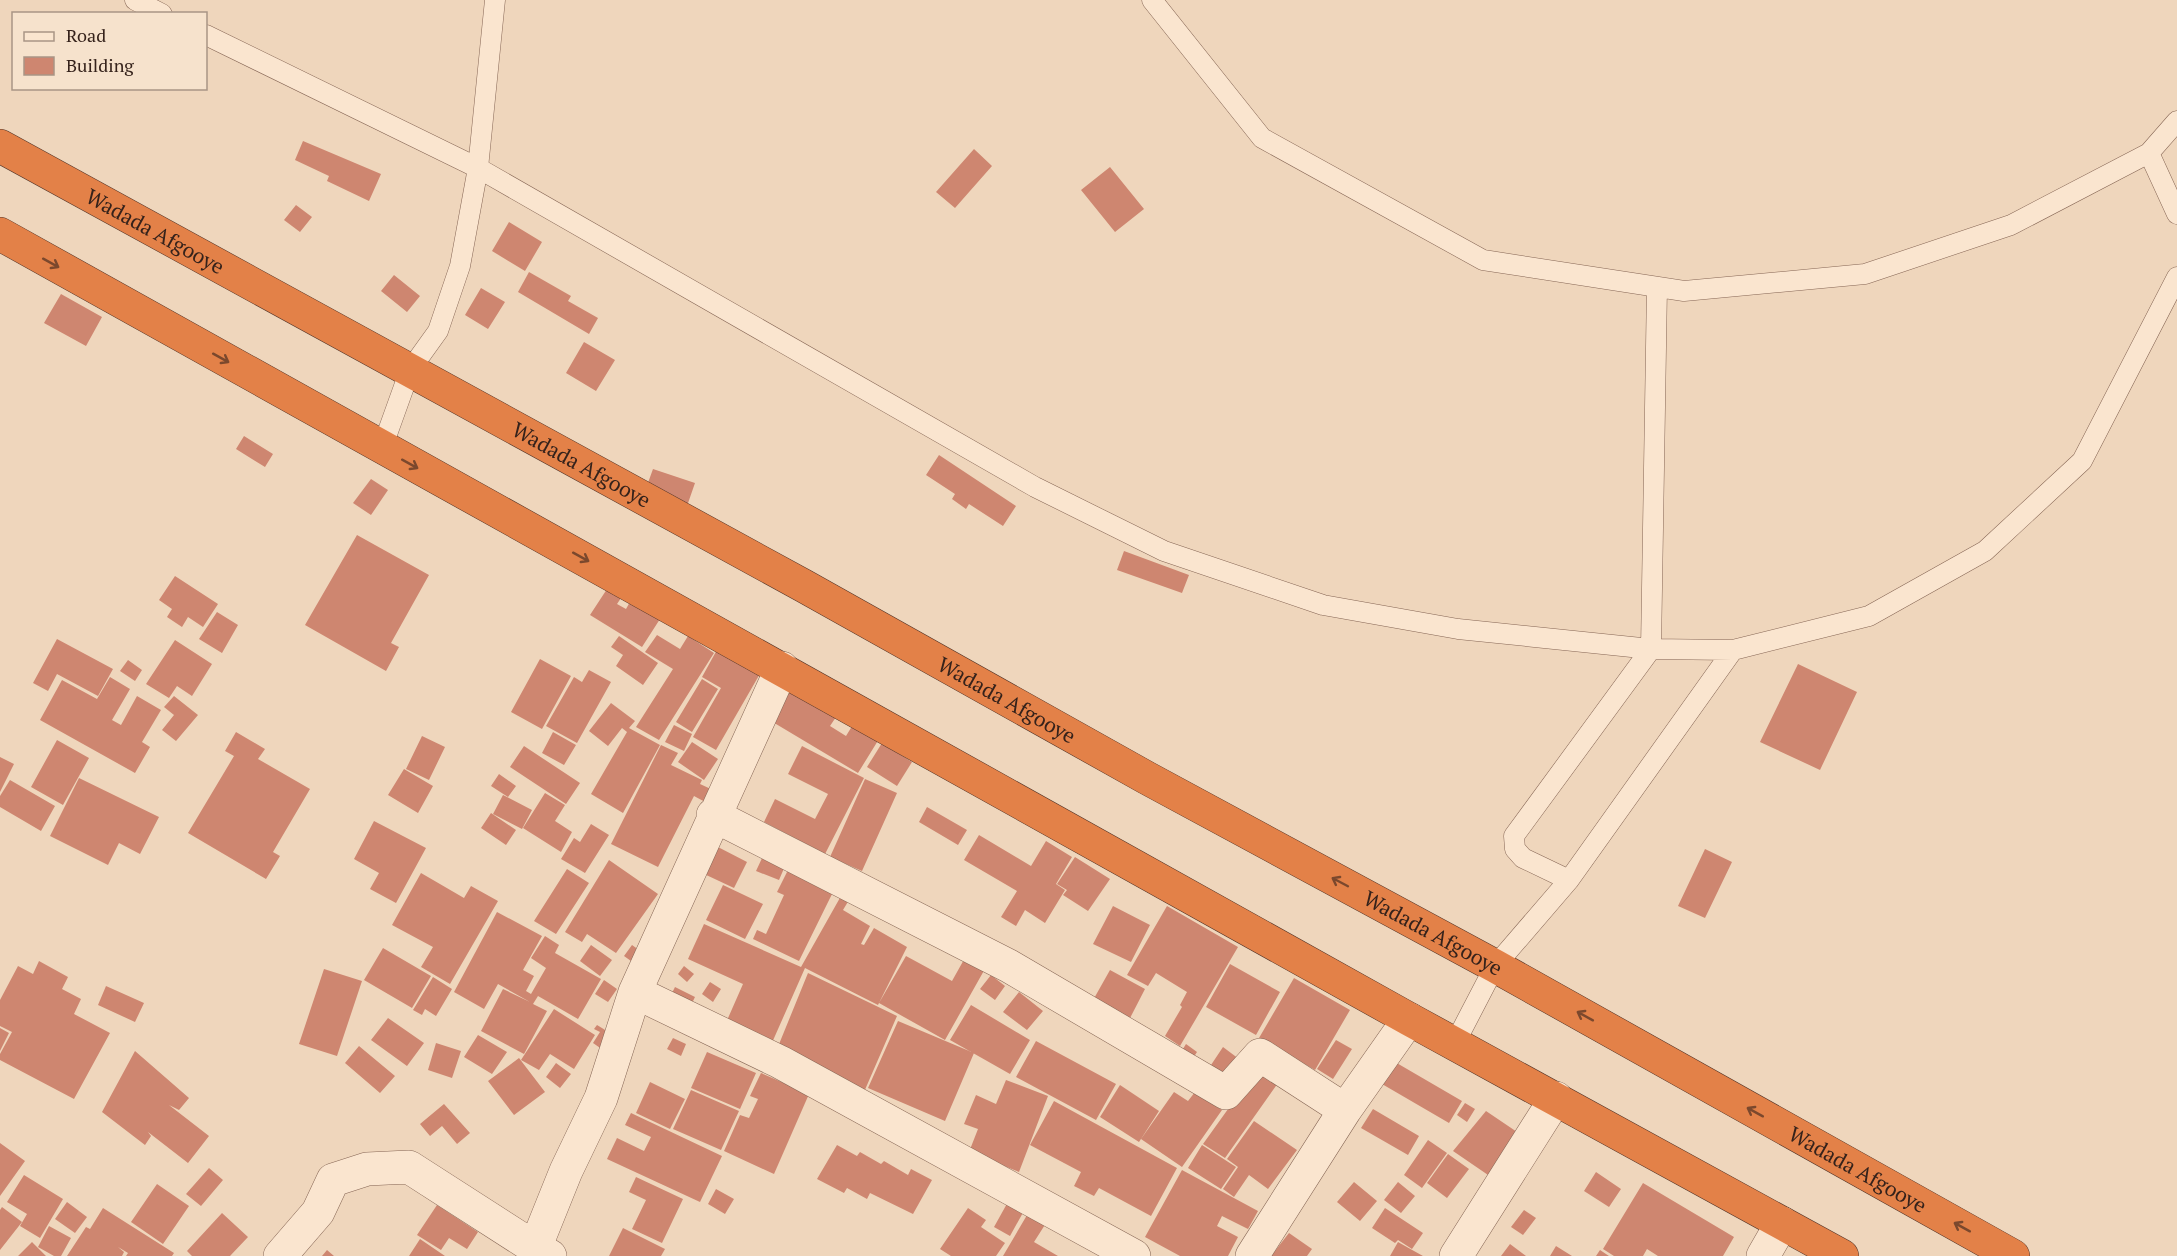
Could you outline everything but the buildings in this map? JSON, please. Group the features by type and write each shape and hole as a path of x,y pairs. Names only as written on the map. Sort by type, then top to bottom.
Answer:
{"highway":[{"name":"Wadada Afgooye","path":"0,146 804,586 1147,778 1495,966 2013,1256"},
{"path":"0,234 1409,1019 1842,1256"}],"street":[{"path":"280,1256 318,1212 333,1180 367,1169 409,1167 543,1252 566,1171 601,1098 634,992 782,668"},
{"path":"713,815 1009,966 1226,1093 1260,1055 1345,1110"},
{"path":"634,992 780,1062 1134,1256"},
{"path":"1252,1256 1345,1110 1409,1019"},
{"path":"1456,1256 1557,1098"},
{"path":"1763,1256 1782,1223"}],"lane":[{"path":"135,0 158,12"},
{"path":"382,448 410,370 438,331 457,277 478,168 495,0"},
{"path":"1152,0 1262,138 1483,260 1684,291 1865,274 2011,225 2149,153 2177,121"},
{"path":"207,35 478,168 1035,487 1164,551 1323,605 1458,629 1651,649 1733,651 1869,616 1985,551 2082,461 2177,278"},
{"path":"2149,153 2177,214"},
{"path":"1569,880 1523,858 1515,849 1514,836 1651,649 1658,287"},
{"path":"1455,1043 1495,966 1569,880 1733,651"}]}
